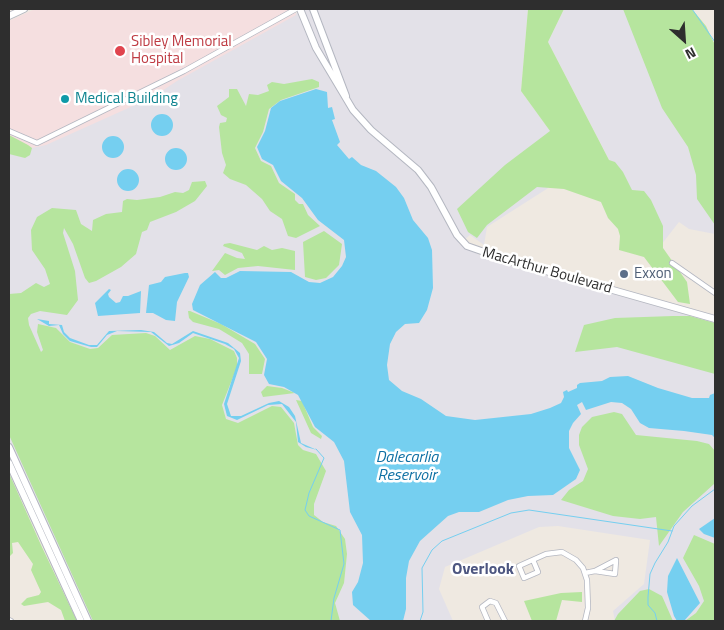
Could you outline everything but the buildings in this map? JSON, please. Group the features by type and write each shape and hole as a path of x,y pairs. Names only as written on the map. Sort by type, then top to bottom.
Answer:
{"main road":[{"path":"9,16 24,9"},
{"path":"300,9 316,48 347,100"},
{"path":"313,9 347,100"},
{"name":"MacArthur Boulevard","path":"347,100 363,122 418,170 431,187 456,235 463,243 475,250 715,319"},
{"path":"9,448 88,621"},
{"path":"9,462 81,621"}],"street":[{"path":"9,131 37,143 186,70 296,9"},
{"path":"672,263 715,293"},
{"path":"533,560 546,554 562,552 576,560 585,573 588,608 585,621"},
{"path":"585,573 595,571 615,574 616,560 595,571"},
{"path":"488,621 482,607 490,601 496,603 505,621"}],"shaded area":[{"name":"Sibley Memorial Hospital","path":"35,9 294,9 296,15 177,81 153,97 46,145 32,148 9,135 9,21"},
{"path":"307,9 528,9 521,91 578,169 487,227 484,245 470,235 459,244 487,259 689,315 695,337 715,362 715,598 694,621 615,621 613,611 644,584 650,540 558,526 539,527 445,567 439,589 453,621 88,621 9,447 9,130"},
{"path":"564,9 690,9 715,51 715,234 689,229 679,222 661,245 633,206 548,42"}],"green space":[{"path":"528,9 564,9 548,42 609,160 615,162 623,172 632,190 644,191 651,200 663,226 663,248 687,282 690,304 678,302 644,257 619,250 620,236 618,229 608,218 601,202 564,189 537,187 487,225 477,238 468,232 457,209 505,165 550,131 521,91"},
{"path":"623,9 692,9 706,26 715,45 715,225 697,199 696,175 688,147 662,108"},
{"path":"312,79 319,82 319,87 281,100 269,109 263,132 255,148 261,161 271,166 279,183 295,194 295,200 299,204 303,204 308,215 320,226 296,238 288,236 282,219 270,211 262,199 246,185 230,179 223,173 226,165 222,153 219,127 220,123 226,122 227,118 221,115 217,106 229,97 229,89 237,89 246,106 249,94 258,95 269,91 267,85 272,82 284,84"},
{"path":"9,135 32,148 30,155 25,158 9,154"},
{"path":"205,181 207,186 195,201 176,212 150,222 147,230 142,232 136,254 121,267 96,281 89,283 85,278 73,244 64,228 63,233 75,271 78,300 67,315 40,311 31,314 28,318 29,325 41,352 43,350 37,332 38,324 56,328 70,342 90,349 98,348 112,335 146,333 155,336 170,350 195,336 210,339 234,351 237,358 237,367 222,405 226,419 238,423 272,406 281,407 294,423 298,445 303,450 316,454 326,471 314,504 314,515 323,522 336,526 345,539 347,554 344,583 335,603 340,621 93,621 9,435 9,294 21,293 36,283 44,287 50,284 45,269 32,250 31,230 37,217 52,208 76,210 81,224 92,231 93,220 106,214 122,212 123,201 127,199 137,200 160,197 175,192 183,193 189,190 192,182"},
{"path":"324,231 342,244 339,265 326,278 316,280 305,277 303,242"},
{"path":"230,243 257,250 264,246 272,250 282,248 295,251 295,270 258,266 238,268 225,275 219,270 212,271 225,253 245,259 242,253 223,246"},
{"path":"188,311 221,324 255,344 265,359 262,374 249,374 249,354 242,343 219,329 193,322 189,318"},
{"path":"690,316 715,323 715,374 617,347 575,352 584,325 615,318"},
{"path":"267,386 282,388 295,393 263,397 261,392"},
{"path":"296,400 302,401 313,427 322,436 321,439 311,433"},
{"path":"614,412 622,414 636,435 697,441 709,444 715,451 714,484 683,512 659,546 656,517 640,519 613,516 561,500 569,490 583,481 588,469 579,445 579,435 582,427 592,417"},
{"path":"9,473 77,621 65,621 61,610 48,602 24,606 21,604 27,598 39,595 41,592 31,570 33,564 18,542 12,543 13,553 9,557"},
{"path":"694,535 715,544 715,621 685,621 696,613 704,601 699,586 683,558"},
{"path":"649,589 662,596 673,621 614,621 618,614 640,591"},
{"path":"582,592 582,602 562,600 556,621 532,621 524,601 561,593"}],"water":[{"name":"Dalecarlia Reservoir","path":"316,89 327,92 328,108 332,107 335,119 332,120 340,142 337,145 349,159 352,157 361,165 376,171 396,187 404,198 413,220 428,238 432,250 433,288 427,310 419,323 405,324 396,332 390,344 387,365 389,380 402,391 421,399 446,416 475,420 531,414 550,408 561,403 564,397 563,392 577,388 577,385 580,383 602,381 610,377 628,376 658,388 692,398 709,398 710,395 715,393 715,438 712,435 649,428 640,423 631,409 622,403 611,402 586,410 582,402 577,405 581,414 569,431 569,448 580,470 576,479 553,495 528,496 508,500 479,512 459,512 448,516 420,541 409,561 406,578 406,609 403,621 371,621 353,605 352,592 358,582 363,563 362,535 350,512 344,461 334,442 315,427 298,395 284,387 269,384 264,375 267,359 256,342 193,310 192,304 200,285 215,272 221,278 226,278 240,271 291,272 309,282 320,283 333,277 342,266 346,257 344,240 318,220 302,198 281,181 273,165 262,159 257,147 265,131 271,108 280,101"},
{"path":"162,114 170,117 173,125 170,133 162,136 154,133 151,125 154,117"},
{"path":"113,136 121,139 124,147 121,155 113,158 105,155 102,147 105,139"},
{"path":"176,148 184,151 187,159 184,167 176,170 168,167 165,159 168,151"},
{"path":"128,169 136,172 139,180 136,188 128,191 120,188 117,180 120,172"},
{"path":"188,273 189,277 177,302 175,321 166,320 153,313 146,313 149,285 161,282 165,277"},
{"path":"109,289 111,290 108,294 109,297 116,303 120,302 123,296 141,291 140,313 98,316 95,303"},
{"path":"37,319 49,321 49,324 62,325 64,332 70,338 89,345 97,345 109,331 141,330 154,332 167,343 172,344 193,331 228,343 240,353 241,361 227,404 231,416 241,416 269,403 279,401 289,407 295,416 301,443 317,450 306,447 298,442 296,422 282,404 268,405 237,420 227,416 224,404 239,358 234,349 225,344 193,333 179,343 169,346 151,332 117,331 107,335 97,347 91,347 70,341 63,334 59,325 49,326"},
{"path":"715,518 715,538 704,534 699,529"},
{"path":"677,558 700,603 684,621 677,621 674,616 667,592 668,576"}],"waterway":[{"path":"692,9 715,42"},
{"path":"316,449 324,458 309,493 305,510 309,516 340,530 344,564 334,598 331,621"},
{"path":"657,621 655,613 648,605 650,574 668,542 674,526 692,506 715,489"},
{"path":"420,621 423,612 422,568 432,550 442,541 511,513 529,510 672,531"}],"place":[{"name":"Sibley Memorial Hospital","path":"120,51"},
{"name":"Medical Building","path":"65,99"},
{"name":"Exxon","path":"624,274"}],"district":[{"name":"Overlook","path":"483,570"}]}
